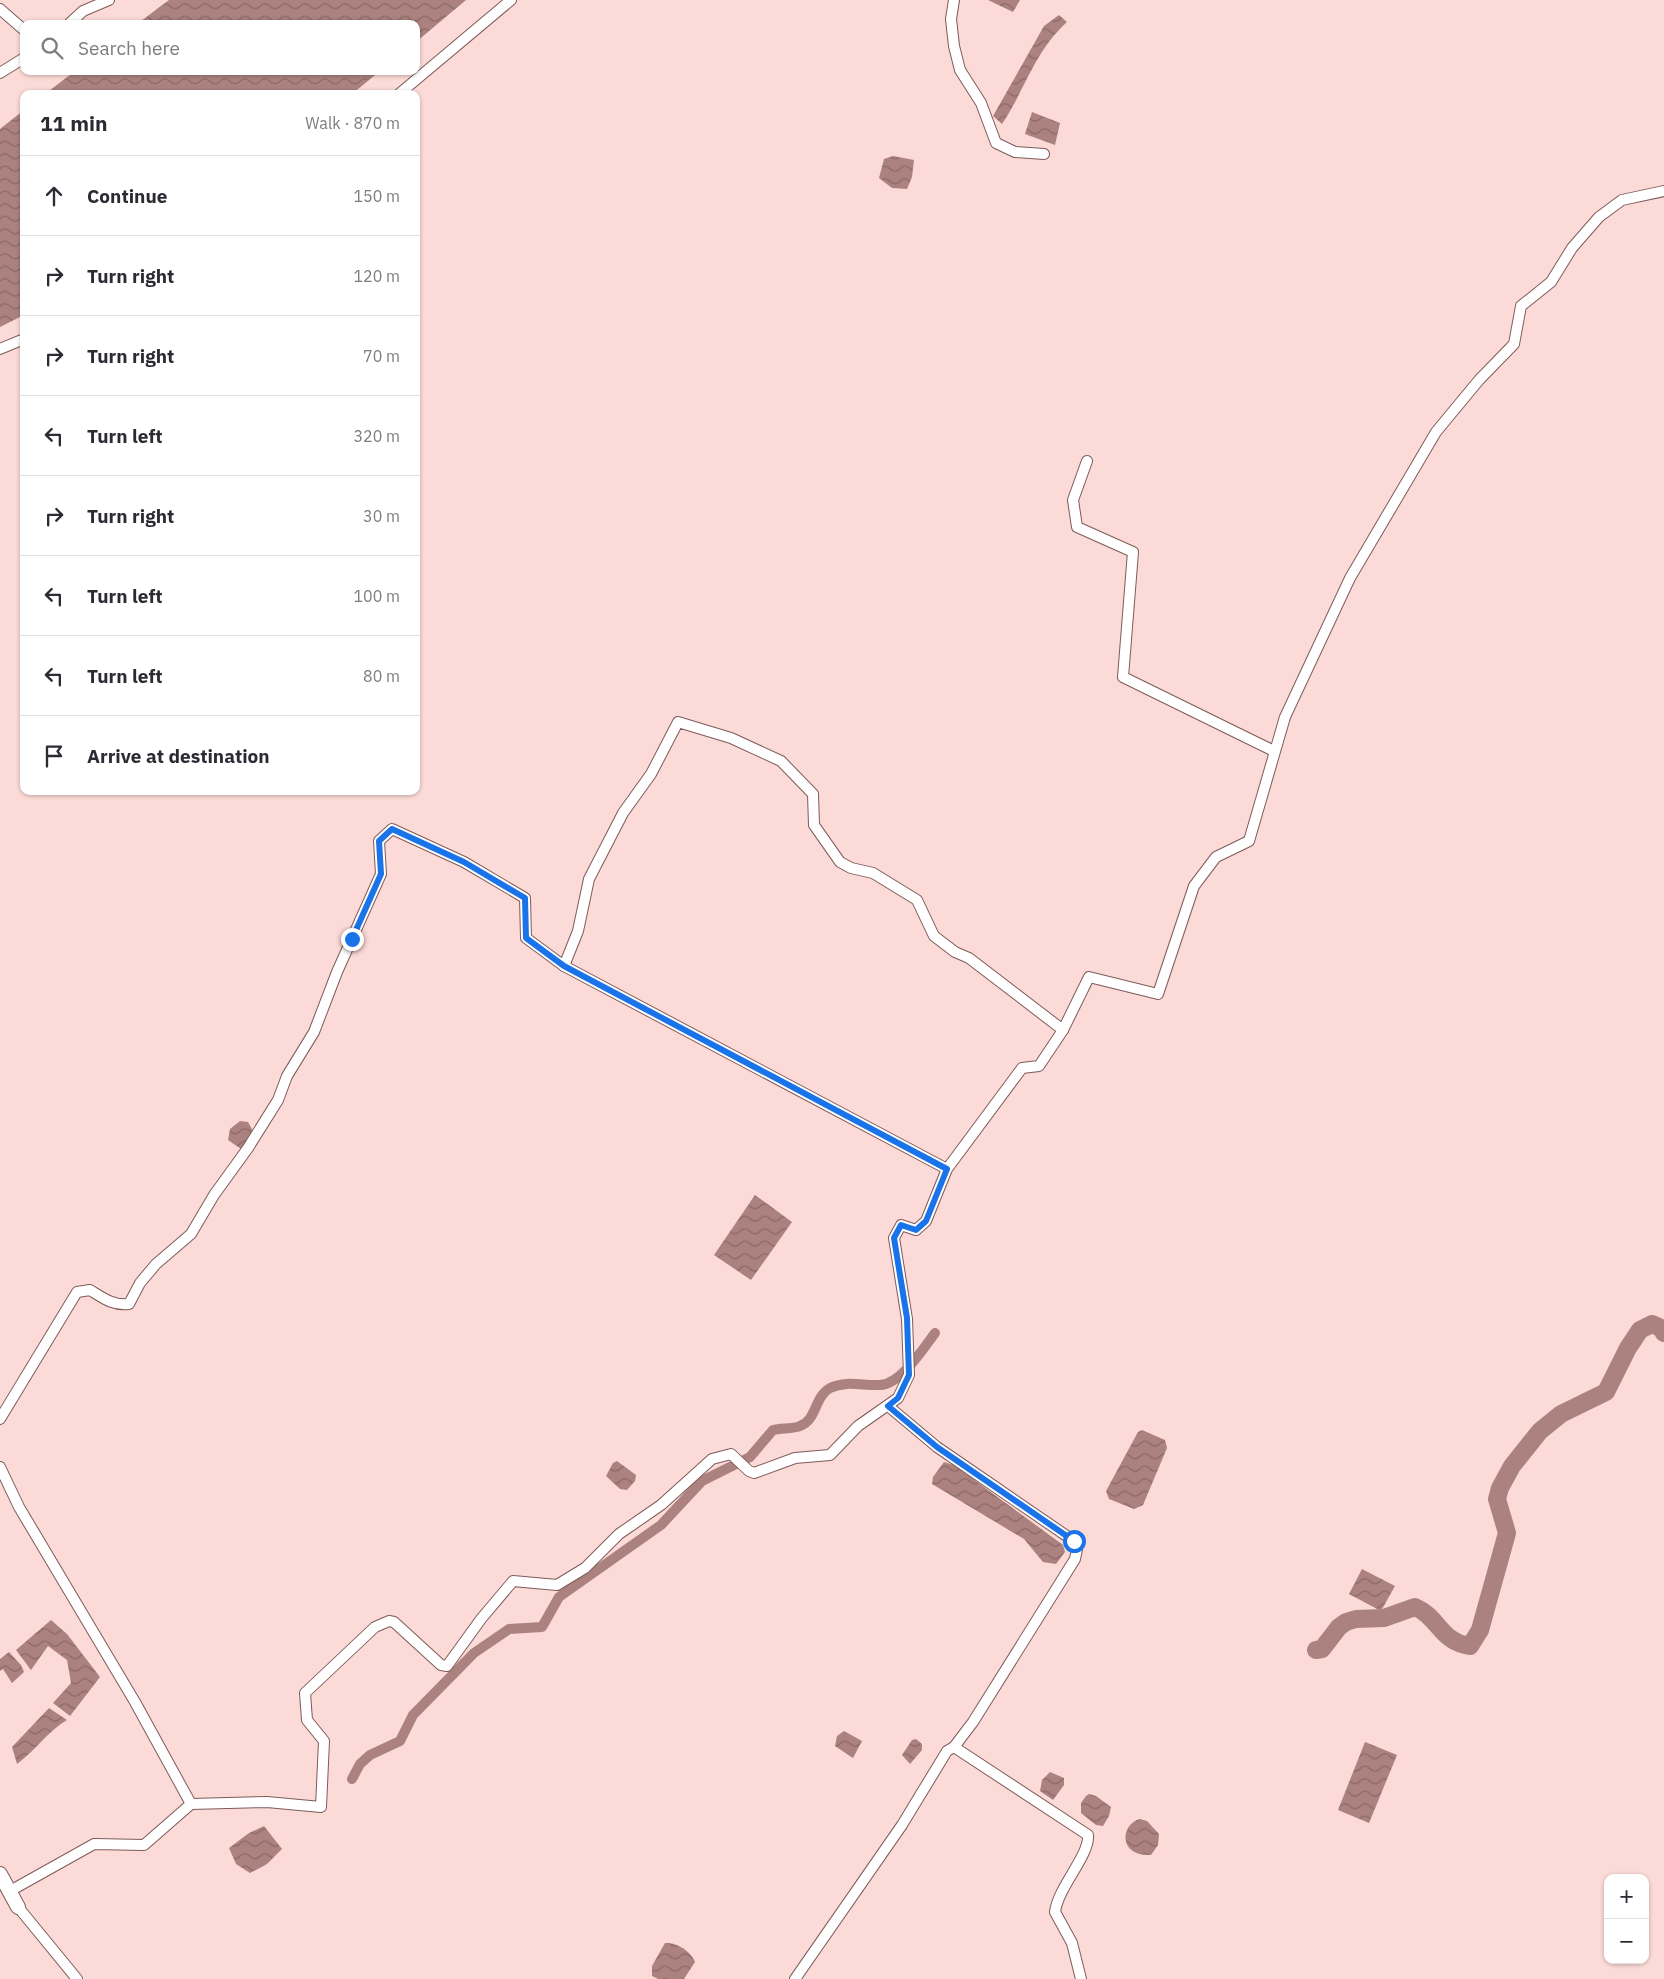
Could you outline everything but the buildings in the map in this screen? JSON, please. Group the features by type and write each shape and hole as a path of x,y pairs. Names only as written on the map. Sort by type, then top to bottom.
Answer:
{"street":[{"path":"80,0 83,11"},
{"path":"73,20 83,11 109,0"},
{"path":"404,90 512,0"},
{"path":"954,0 951,20 954,46 960,70 981,103 996,143 1015,152 1044,154"},
{"path":"0,9 20,26"},
{"path":"0,73 20,60"},
{"path":"10,1891 94,1844 144,1845 191,1804 268,1802 321,1808 324,1741 307,1720 305,1693 375,1627 389,1621 394,1622 441,1664 447,1666 481,1619 513,1581 558,1585 585,1568 619,1534 661,1505 712,1459 728,1453 749,1471 759,1472 795,1458 830,1455 858,1426 898,1398 909,1375 907,1318 894,1238 901,1225 916,1230 926,1221 947,1169 1022,1068 1039,1066 1063,1030 1089,977 1158,994 1194,886 1216,857 1249,841 1285,717 1350,578 1436,432 1479,380 1514,344 1521,306 1551,282 1572,248 1599,217 1622,200 1664,190"},
{"path":"0,349 20,341"},
{"path":"1087,461 1074,500 1077,527 1134,552 1123,677 1274,751"},
{"path":"564,966 578,931 589,879 623,813 651,774 678,722 731,738 781,761 813,794 814,825 840,862 851,868 873,873 917,900 934,936 955,952 969,958 1063,1030"},
{"path":"0,1419 77,1292 90,1290 118,1306 129,1304 140,1283 156,1264 191,1234 214,1195 248,1148 278,1100 287,1076 314,1032 337,972 381,874 379,841 392,829 464,862 525,898 526,938 564,966 947,1169"},
{"path":"795,1979 902,1825 947,1751 954,1747 974,1722 1075,1559 1077,1549 1074,1541 937,1447 888,1406"},
{"path":"0,1468 19,1507 135,1702 191,1804"},
{"path":"954,1747 1088,1835 1086,1848 1060,1892 1055,1912 1072,1943 1081,1979"},
{"path":"0,1874 18,1907 77,1979"}],"water":[{"path":"169,0 466,0 420,39 420,20 142,20"},
{"path":"988,0 1020,0 1013,12"},
{"path":"1059,15 1067,22 1038,58 1002,124 993,116 1044,26"},
{"path":"70,75 375,75 357,90 50,90"},
{"path":"1032,112 1060,123 1055,145 1025,134"},
{"path":"20,113 20,317 0,327 0,129"},
{"path":"893,156 914,160 912,177 907,189 892,188 879,178 884,159"},
{"path":"240,1121 248,1122 253,1131 241,1149 228,1140 230,1129"},
{"path":"755,1195 792,1222 751,1280 714,1255"},
{"path":"1142,1430 1165,1440 1167,1448 1143,1505 1134,1509 1109,1499 1106,1491 1138,1432"},
{"path":"617,1461 636,1475 635,1481 627,1490 620,1489 606,1476 613,1463"},
{"path":"944,1462 954,1465 1063,1545 1065,1552 1056,1564 1043,1562 1024,1539 932,1484 933,1477"},
{"path":"1362,1569 1395,1586 1381,1611 1349,1594"},
{"path":"51,1620 67,1634 100,1677 70,1716 53,1703 71,1683 67,1660 48,1646 31,1670 16,1650"},
{"path":"9,1652 21,1665 24,1672 12,1683 3,1669 0,1671 0,1659"},
{"path":"49,1708 67,1720 17,1764 12,1747"},
{"path":"844,1731 862,1741 853,1758 835,1746 837,1736"},
{"path":"916,1739 922,1744 922,1750 910,1764 902,1755 912,1740"},
{"path":"1365,1742 1397,1755 1369,1823 1338,1810"},
{"path":"1050,1772 1064,1778 1064,1785 1053,1800 1040,1791 1042,1780"},
{"path":"1089,1794 1096,1796 1111,1807 1109,1816 1103,1826 1096,1825 1081,1813 1081,1803"},
{"path":"1140,1819 1147,1821 1159,1834 1158,1845 1151,1855 1133,1851 1128,1846 1126,1840 1128,1827"},
{"path":"264,1826 282,1849 267,1864 250,1873 236,1864 229,1848 249,1833"},
{"path":"665,1943 683,1948 693,1958 695,1962 684,1979 658,1979 652,1976 652,1966"}],"waterway":[{"path":"1316,1650 1322,1649 1339,1627 1346,1622 1356,1619 1384,1618 1415,1607 1430,1617 1452,1640 1470,1646 1480,1630 1507,1533 1497,1499 1500,1488 1512,1466 1540,1431 1561,1414 1606,1392 1628,1348 1640,1330 1652,1324 1661,1328 1664,1333"},
{"path":"352,1779 360,1764 370,1755 400,1741 413,1715 474,1653 509,1629 542,1627 559,1597 661,1525 702,1481 750,1457 773,1430 797,1427 806,1423 813,1414 821,1397 830,1388 843,1384 880,1385 896,1379 911,1365 935,1333"}],"route":[{"path":"352,939 381,874 379,841 392,829 464,862 525,898 526,938 564,966 947,1169 926,1221 916,1230 901,1225 894,1238 907,1318 909,1375 898,1398 888,1406 937,1447 1074,1541"}]}
